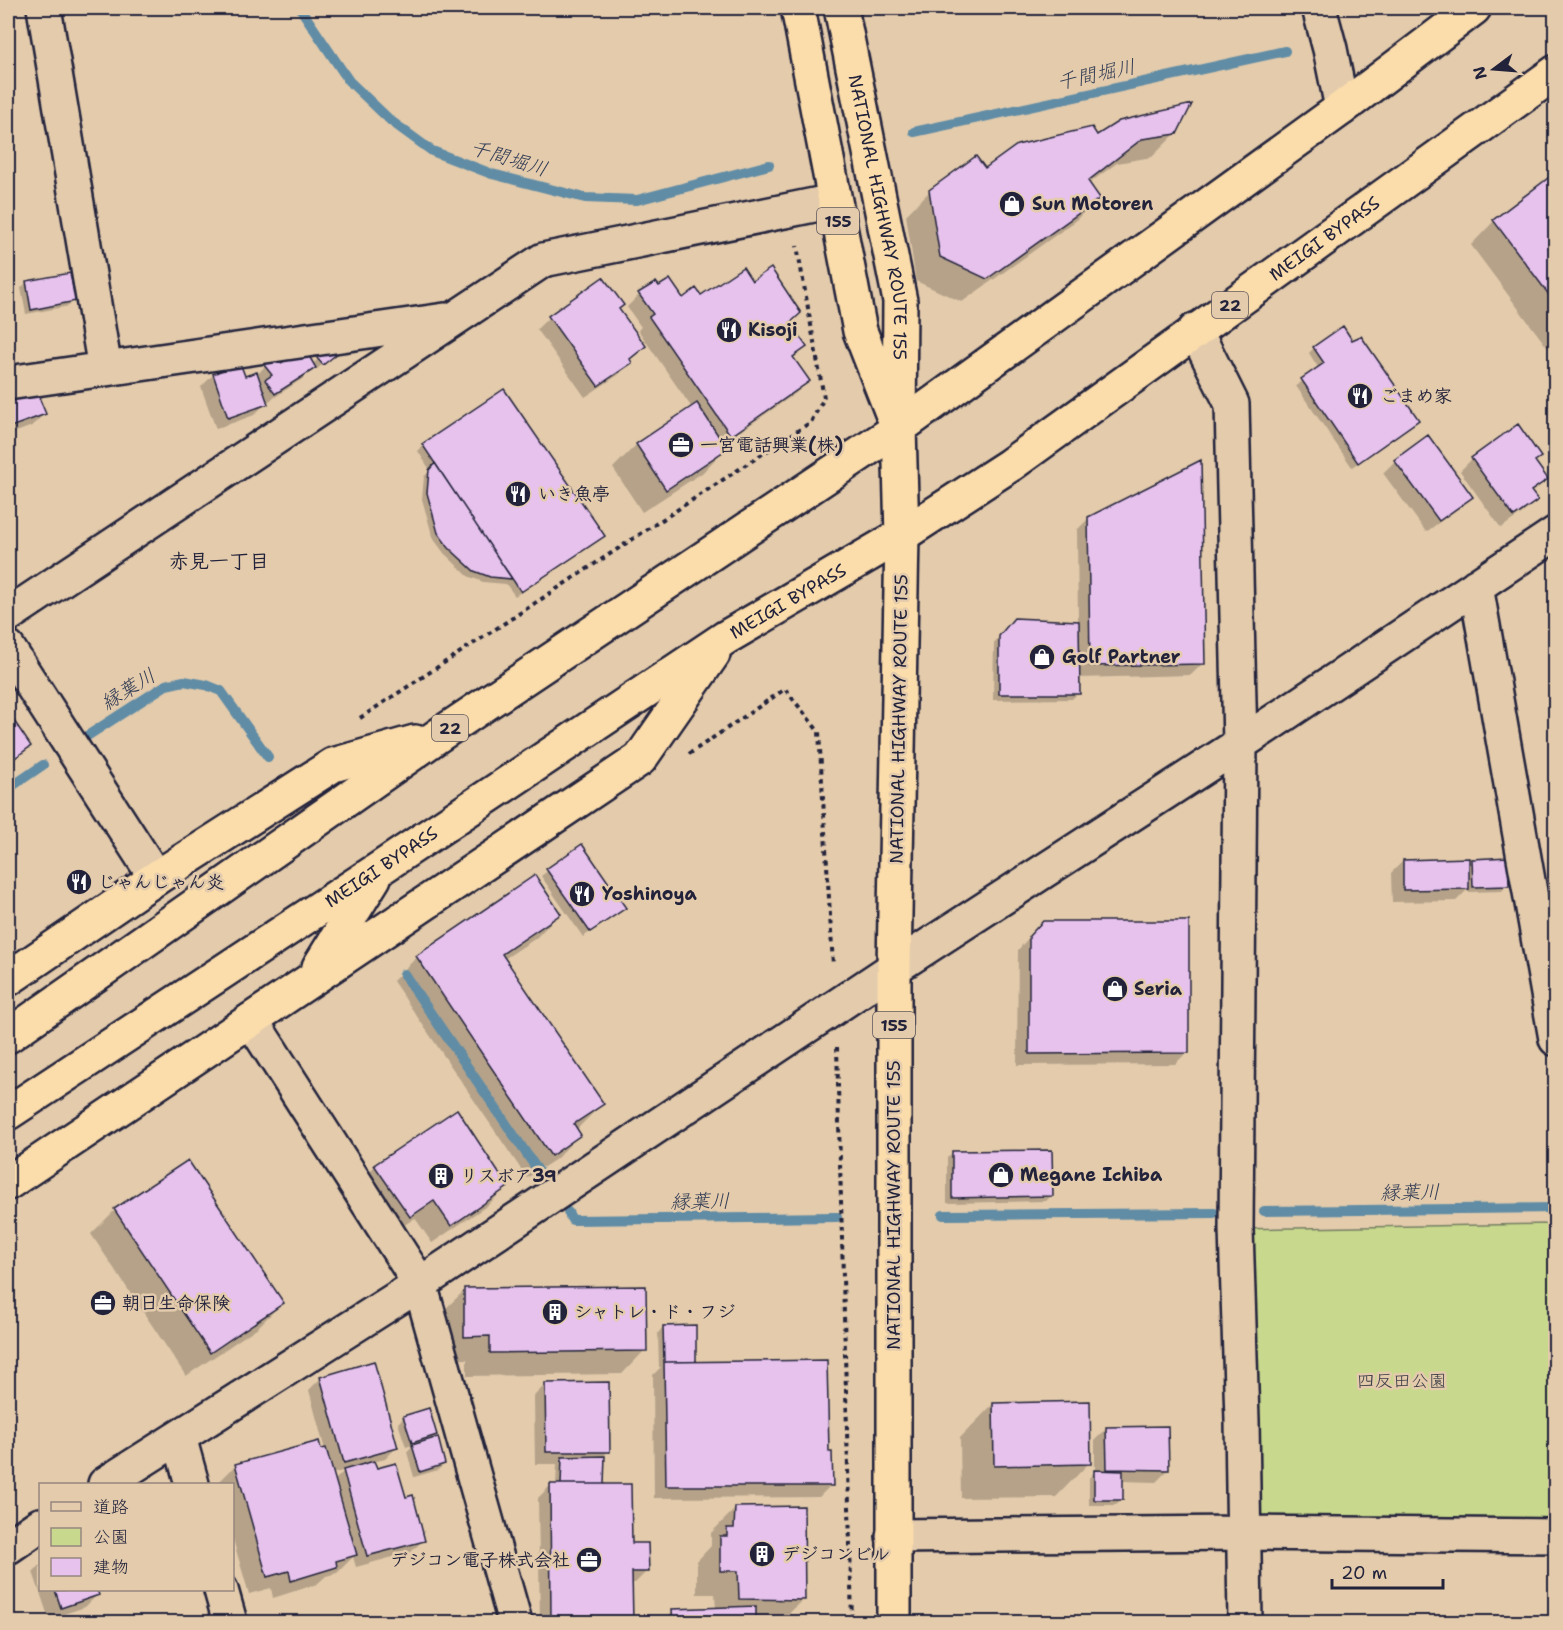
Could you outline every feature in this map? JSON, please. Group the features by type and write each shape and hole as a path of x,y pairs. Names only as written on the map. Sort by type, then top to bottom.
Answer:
{"highway":[{"name":"NATIONAL HIGHWAY ROUTE 155","path":"798,8 860,331 898,428"},
{"name":"NATIONAL HIGHWAY ROUTE 155","path":"841,8 900,301 898,428 902,535 894,968 894,1623"},
{"name":"22","path":"8,1036 439,735 898,428 1342,108 1474,8"},
{"name":"MEIGI BYPASS","path":"8,1113 380,869 725,638 902,535 1010,465 1556,72"},
{"name":"22","path":"8,1183 640,759 725,638"},
{"name":"22","path":"16,974 156,878 333,765 439,735"},
{"path":"313,977 380,869"},
{"path":"8,1006 16,974"}],"street":[{"path":"44,8 105,369"},
{"path":"1319,8 1342,108"},
{"path":"8,615 543,260 834,201"},
{"path":"8,383 453,319"},
{"path":"1195,330 1232,404 1240,744 1236,1229 1245,1623"},
{"path":"108,1483 420,1284 894,968 1240,744 1476,586 1554,542"},
{"path":"1476,586 1556,1039"},
{"path":"8,648 156,878"},
{"path":"251,1020 420,1284 515,1623"},
{"path":"179,1437 191,1483"},
{"path":"8,1546 39,1527"},
{"path":"893,1536 1244,1533 1556,1536"},
{"path":"221,1591 230,1623"}],"path":[{"path":"354,723 811,422 824,398 790,209"},
{"path":"681,760 785,689 819,732 836,1008 852,1623"}],"green space":[{"name":"四反田公園","path":"1555,1224 1555,1536 1244,1533 1236,1229"}],"building":[{"path":"1192,104 1177,134 1142,139 1088,181 1100,198 987,279 940,257 929,190 976,156 985,168 1017,145 1092,127 1097,135 1119,121"},
{"path":"1556,172 1556,304 1493,220"},
{"path":"743,267 752,281 771,268 801,313 790,323 807,347 793,357 810,381 731,436 649,317 653,314 638,293 656,282 659,286 670,279 683,298 696,288 701,295"},
{"path":"70,273 76,301 31,310 26,281"},
{"path":"603,277 624,305 619,309 646,346 630,359 632,363 598,386 548,316"},
{"path":"8,310 12,338 8,338"},
{"path":"1343,326 1352,340 1361,336 1419,420 1358,463 1301,379 1324,363 1313,347"},
{"path":"336,343 342,350 323,365 317,358"},
{"path":"305,349 316,368 275,394 265,380 272,375 264,365 275,356 281,363"},
{"path":"240,363 245,376 257,372 268,404 228,418 213,374"},
{"path":"504,389 605,536 521,592 422,444"},
{"path":"36,390 46,414 8,428 8,400"},
{"path":"697,403 727,449 666,490 636,444"},
{"path":"1518,424 1541,457 1535,461 1548,479 1531,491 1538,500 1514,517 1471,458"},
{"path":"1428,435 1473,497 1439,521 1394,460"},
{"path":"1201,460 1205,664 1090,666 1088,517"},
{"path":"435,463 512,579 490,577 474,571 449,548 438,533 427,493 429,470"},
{"path":"1014,618 1079,621 1080,694 999,694 999,636"},
{"path":"8,712 31,746 8,763"},
{"path":"582,844 626,908 590,932 546,869"},
{"path":"1508,857 1509,886 1473,887 1472,859"},
{"path":"1469,858 1469,889 1403,890 1403,860"},
{"path":"535,875 561,914 502,954 604,1104 574,1124 581,1135 551,1156 416,956"},
{"path":"1043,921 1189,921 1189,1053 1029,1054 1029,936"},
{"name":"リスボア39","path":"457,1109 508,1187 451,1226 434,1201 410,1217 374,1165"},
{"path":"1052,1150 1053,1196 952,1198 952,1151"},
{"path":"188,1160 284,1303 210,1353 114,1209"},
{"name":"シャトレ・ド・フジ","path":"646,1286 647,1351 490,1353 490,1336 464,1337 464,1288"},
{"path":"696,1325 696,1362 664,1362 663,1326"},
{"path":"827,1360 829,1452 832,1452 833,1486 666,1486 664,1362"},
{"path":"374,1361 398,1448 344,1463 320,1377"},
{"path":"609,1382 610,1452 546,1452 545,1383"},
{"path":"1090,1401 1091,1464 994,1466 993,1403"},
{"path":"429,1408 437,1435 412,1443 403,1416"},
{"path":"1168,1426 1169,1470 1107,1469 1106,1427"},
{"path":"438,1437 445,1464 420,1472 412,1445"},
{"path":"319,1441 321,1449 326,1448 357,1555 336,1561 337,1567 291,1581 289,1571 267,1577 235,1464"},
{"path":"605,1456 604,1484 561,1484 562,1457"},
{"path":"374,1461 377,1468 396,1463 406,1497 413,1495 425,1541 367,1556 343,1470"},
{"path":"1094,1470 1123,1471 1123,1500 1094,1500"},
{"path":"550,1484 631,1484 632,1543 648,1543 649,1572 632,1572 633,1622 551,1622"},
{"name":"デジコンビル","path":"804,1506 805,1600 739,1599 738,1571 720,1571 720,1536 727,1536 727,1528 734,1528 735,1507"},
{"path":"55,1591 97,1591 99,1595 61,1608"},
{"path":"756,1606 756,1622 673,1622 672,1609"}],"waterway":[{"name":"千間堀川","path":"300,8 349,81 391,121 432,151 492,174 585,198 637,200 769,165"},
{"name":"千間堀川","path":"914,132 1285,51"},
{"name":"縁葉川","path":"84,738 166,685 184,681 206,685 221,691 268,757"},
{"name":"縁葉川","path":"8,789 43,765"},
{"name":"縁葉川","path":"404,974 539,1172"},
{"name":"縁葉川","path":"1264,1211 1556,1208"},
{"name":"縁葉川","path":"568,1212 572,1220 837,1217"},
{"name":"縁葉川","path":"943,1215 1214,1213"}],"place":[{"name":"Sun Motoren","path":"1012,204"},
{"name":"Kisoji","path":"729,330"},
{"name":"ごまめ家","path":"1360,396"},
{"name":"一宮電話興業(株)","path":"681,445"},
{"name":"いき魚亭","path":"518,494"},
{"name":"Golf Partner","path":"1042,657"},
{"name":"じゃんじゃん炎","path":"79,882"},
{"name":"Yoshinoya","path":"582,894"},
{"name":"Seria","path":"1115,989"},
{"name":"Megane Ichiba","path":"1001,1175"},
{"name":"リスボア39","path":"441,1176"},
{"name":"朝日生命保険","path":"103,1303"},
{"name":"シャトレ・ド・フジ","path":"555,1312"},
{"name":"デジコンビル","path":"762,1554"},
{"name":"デジコン電子株式会社","path":"589,1560"}],"district":[{"name":"赤見一丁目","path":"219,561"}]}
